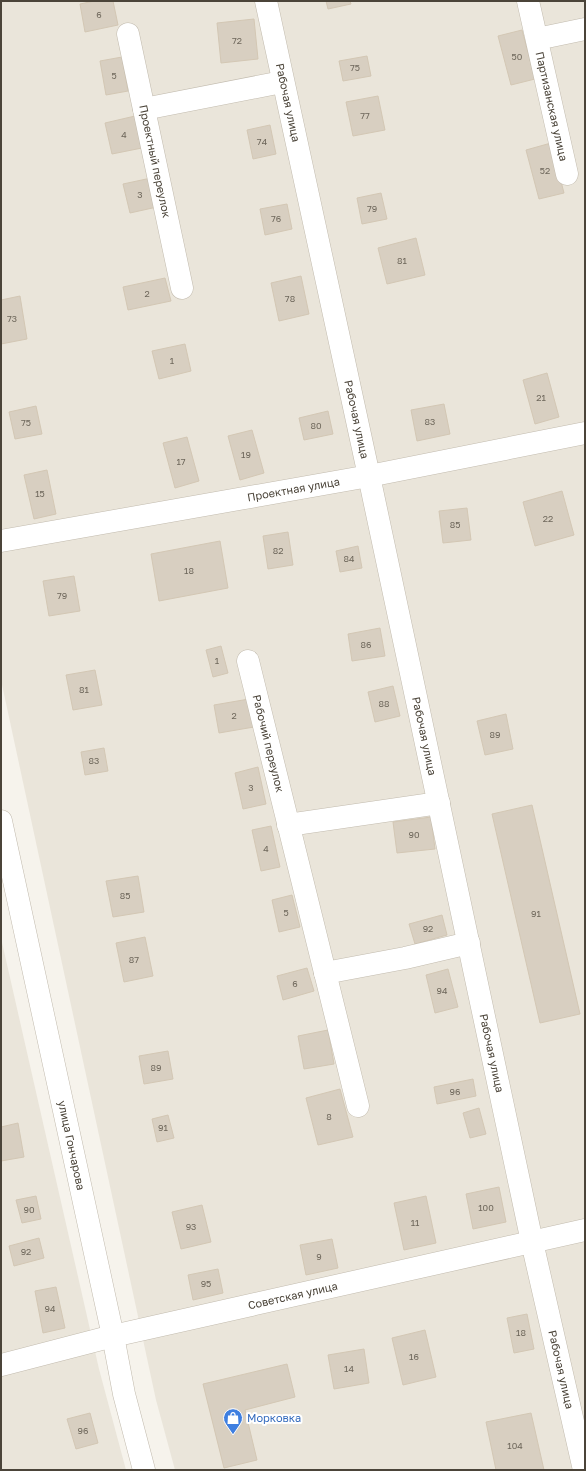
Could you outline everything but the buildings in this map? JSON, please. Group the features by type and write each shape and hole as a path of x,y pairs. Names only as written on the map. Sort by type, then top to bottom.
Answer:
{"street":[{"name":"Рабочая улица","path":"266,1 282,82 370,476 532,1242 584,1470"},
{"name":"Партизанская улица","path":"528,1 567,174"},
{"name":"Партизанская улица","path":"537,39 585,29"},
{"name":"Проектный переулок","path":"128,34 182,288"},
{"path":"144,109 282,82"},
{"name":"Проектная улица","path":"1,541 370,476 585,433"},
{"name":"Рабочий переулок","path":"248,661 358,1106"},
{"path":"288,825 439,803"},
{"name":"улица Гончарова","path":"1,821 113,1336 124,1394 144,1470"},
{"path":"325,973 469,943"},
{"name":"Советская улица","path":"1,1365 113,1336 585,1230"}],"shaded area":[{"path":"1,1 585,1 585,1470 175,1470 156,1400 1,680"},
{"path":"1,938 99,1369 126,1470 1,1470"}],"place":[{"name":"Морковка","path":"233,1435"}]}
